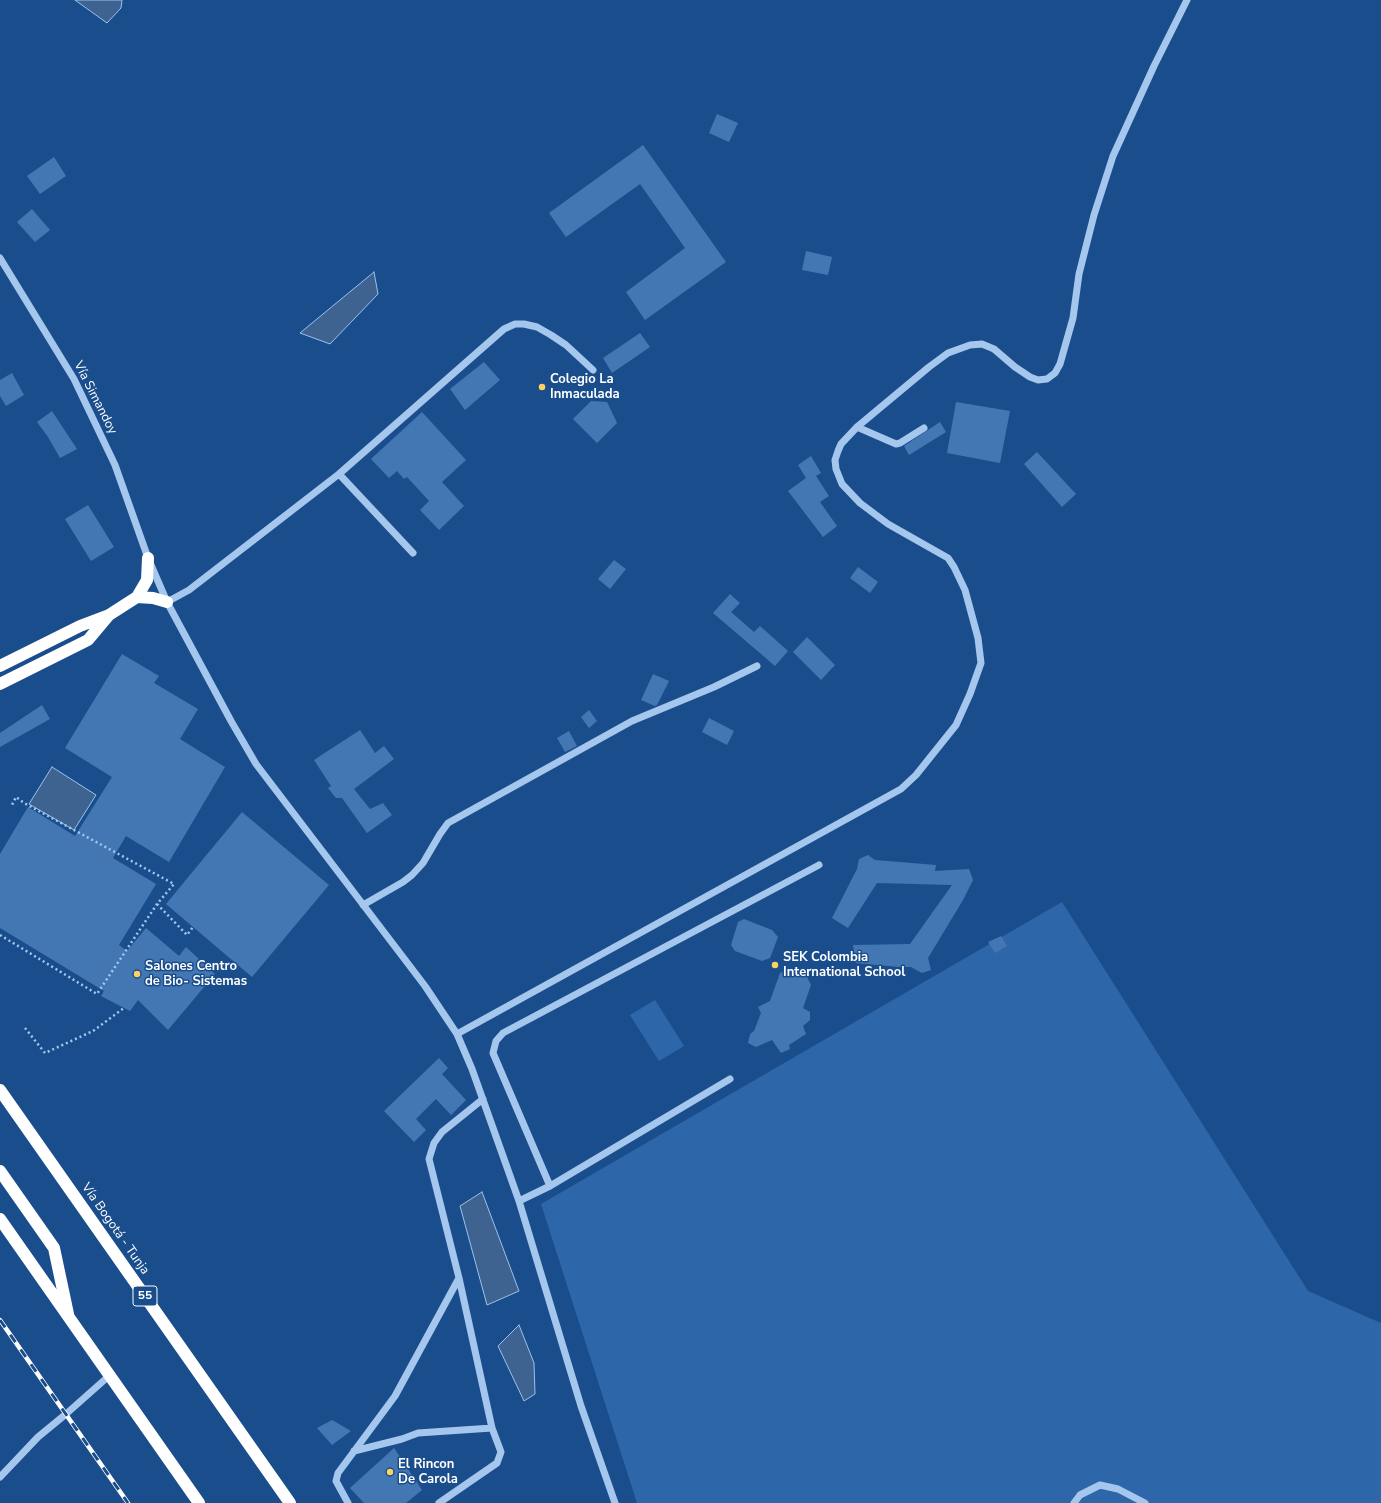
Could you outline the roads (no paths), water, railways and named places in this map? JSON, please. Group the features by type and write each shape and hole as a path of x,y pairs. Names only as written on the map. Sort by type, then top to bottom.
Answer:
{"highway":[{"path":"0,666 80,626 109,615 137,597 147,580 148,558"},
{"path":"137,597 153,598 167,602"},
{"path":"0,684 88,640 109,615"},
{"name":"Vía Bogotá - Tunja","path":"0,1090 290,1503"},
{"path":"0,1171 54,1248 69,1319"},
{"path":"0,1219 199,1503"}],"street":[{"path":"458,1034 901,789 916,775 956,725 966,705 981,663 978,638 965,590 948,558 888,524 860,503 842,484 836,469 835,460 841,444 857,427 948,353 970,345 982,344 994,349 1015,367 1030,377 1038,380 1047,379 1055,373 1060,364 1072,318 1078,274 1094,215 1113,156 1154,66 1187,0"},
{"name":"Vía Simandoy","path":"0,258 74,379 115,465 148,558 167,602 231,721 256,764 363,904 458,1034 519,1201 581,1406 615,1503"},
{"path":"167,602 189,590 339,474 504,329 515,324 524,324 537,328 551,335 566,346 593,370"},
{"path":"857,427 896,444 924,428"},
{"path":"339,474 412,553"},
{"path":"363,904 403,882 412,875 423,863 448,823 632,721 714,687 757,666"},
{"path":"550,1186 493,1053 496,1041 503,1033 819,865"},
{"path":"519,1201 550,1186 730,1079"},
{"path":"439,1503 497,1463 501,1452 492,1428 459,1278 429,1159 434,1143 442,1132 483,1099"},
{"path":"348,1503 336,1481 338,1473 395,1396 459,1278"},
{"path":"0,1477 38,1437 110,1375"},
{"path":"354,1451 402,1439 418,1433 492,1428"},
{"path":"1074,1503 1080,1495 1100,1485 1118,1489 1145,1503"}],"railway":[{"path":"0,1320 128,1503"}],"place":[{"name":"Colegio La Inmaculada","path":"542,387"},
{"name":"SEK Colombia International School","path":"775,965"},
{"name":"Salones Centro de Bio- Sistemas","path":"137,974"},
{"name":"El Rincon De Carola","path":"390,1472"}]}
